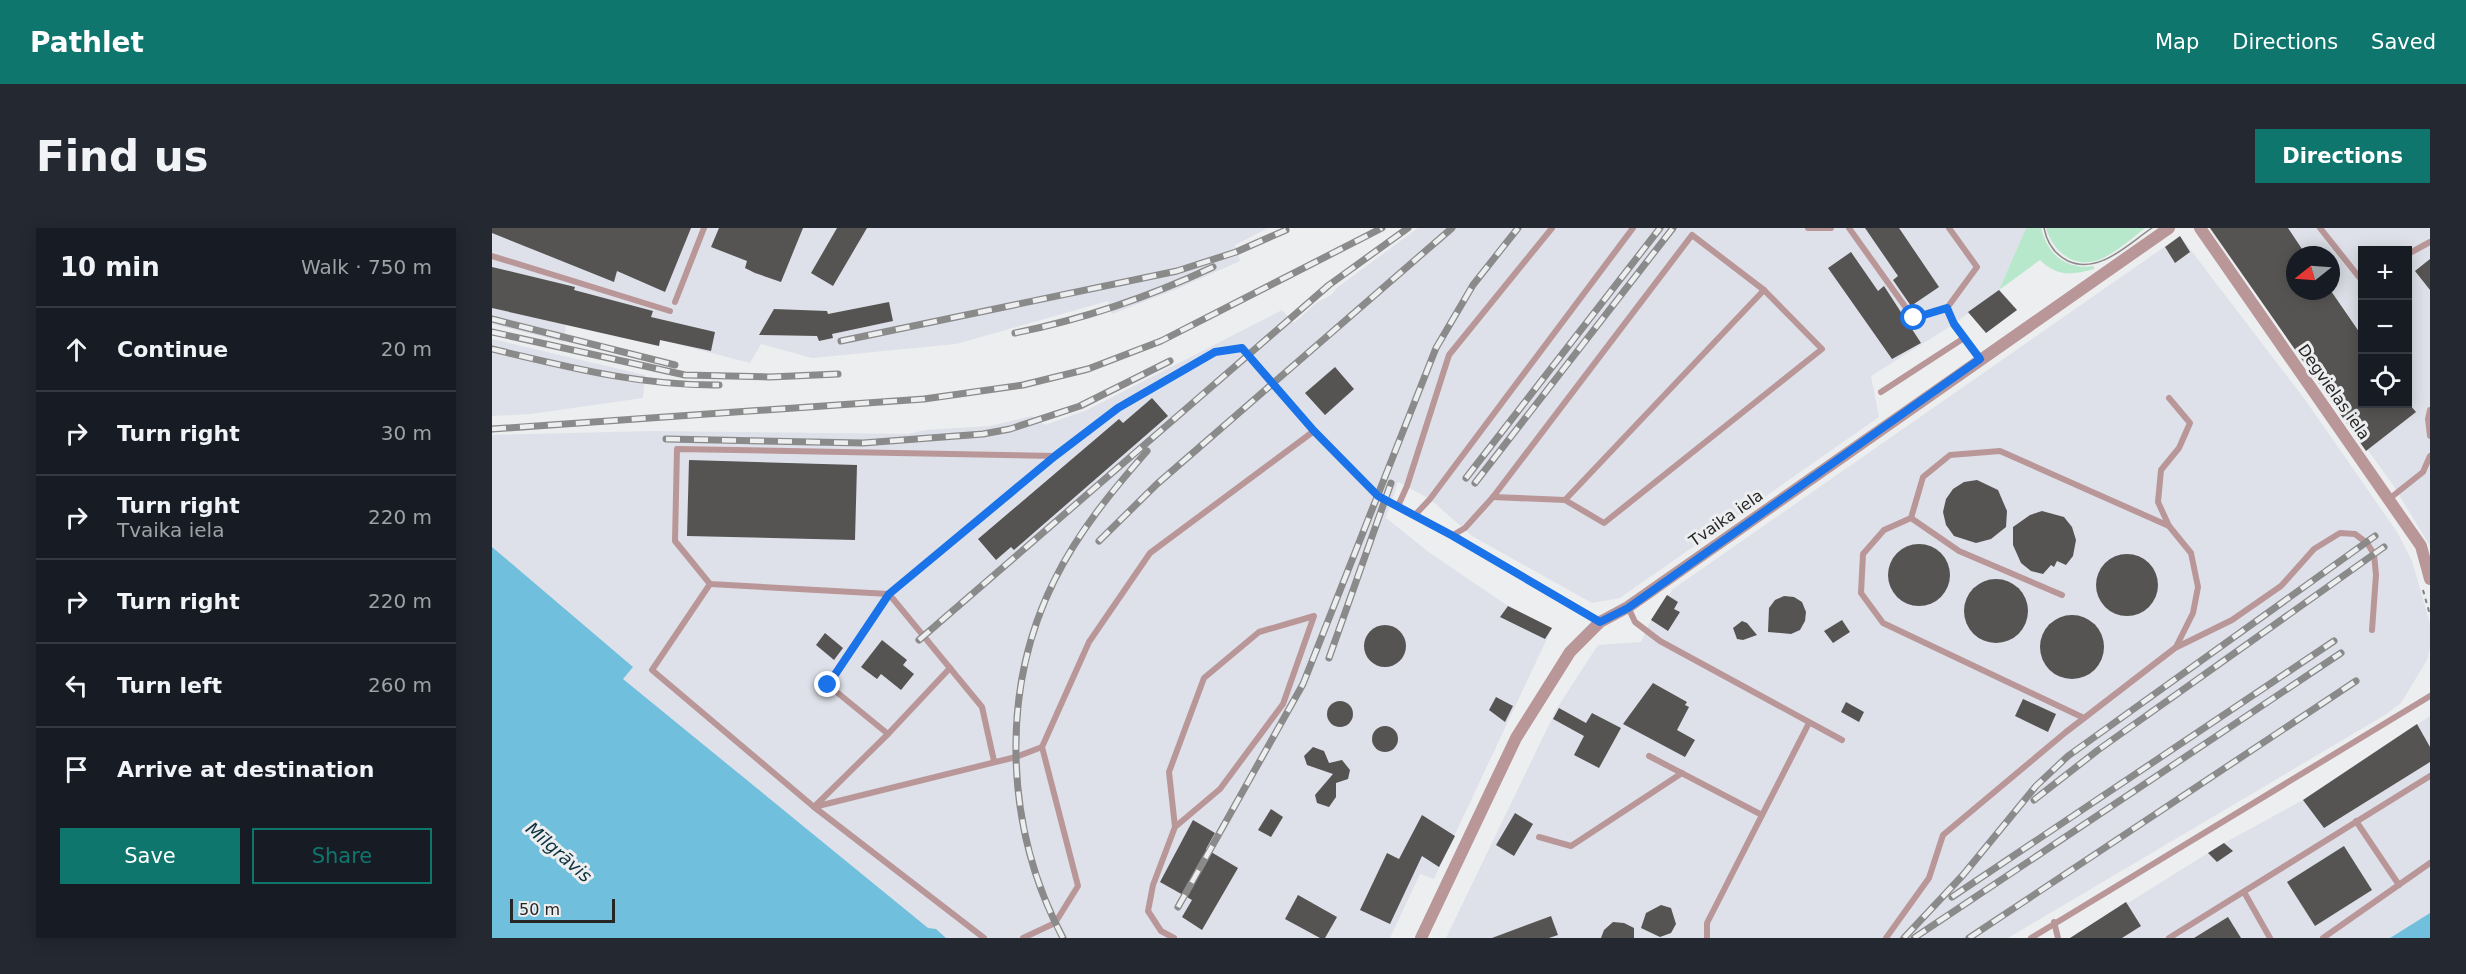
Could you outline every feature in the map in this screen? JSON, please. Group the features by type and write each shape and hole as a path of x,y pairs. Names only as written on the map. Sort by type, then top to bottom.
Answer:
{"street":[{"name":"Tvaika iela","path":"1421,938 1516,738 1570,652 1600,622 1628,608 2169,228"},
{"name":"Degvielas iela","path":"2200,228 2421,546 2430,579"}],"lane":[{"path":"675,302 705,228"},
{"path":"1398,506 1407,486 1449,355 1552,228"},
{"path":"1415,515 1430,499 1633,228"},
{"path":"1453,536 1465,528 1493,497 1698,228"},
{"path":"1808,228 1831,228"},
{"path":"1849,228 1914,318 1947,308 1977,267 1949,228"},
{"path":"2320,228 2358,277"},
{"path":"1493,497 1565,500 1604,523 1822,349 1764,290 1692,234"},
{"path":"2412,252 2430,242"},
{"path":"492,256 670,311"},
{"path":"1565,500 1764,290"},
{"path":"1947,308 1964,338 1980,359"},
{"path":"1881,392 1964,338"},
{"path":"888,734 828,685 889,594 1055,456 1118,408 1215,352 1242,348 1314,431 1378,496 1453,536 1600,622"},
{"path":"2169,398 2190,423 2179,448 2161,470 2158,502 2169,526 2191,553 2198,587 2193,613 2175,648"},
{"path":"2430,410 2427,419 2430,436"},
{"path":"1023,938 1055,923 1078,886 1042,747 1089,642 1149,554 1314,431"},
{"path":"994,761 982,707 889,594 710,584 675,541 677,449 1055,456"},
{"path":"2085,718 1883,624 1861,593 1863,554 1884,530 1911,518 1923,477 1950,455 2000,451 2169,526"},
{"path":"2390,499 2423,472 2430,456"},
{"path":"2423,472 2430,478"},
{"path":"1911,518 1959,551 2061,595"},
{"path":"1886,938 1929,879 1943,835 2085,718 2175,648 2232,620 2281,586 2314,549 2340,533 2355,534 2367,543 2374,554 2376,575 2372,630"},
{"path":"710,584 652,670 814,807 984,938"},
{"path":"1628,608 1635,622 1646,632 1842,740"},
{"path":"1174,938 1161,931 1148,911 1153,885 1175,827 1169,772 1204,678 1258,632 1314,616 1283,704 1220,789 1175,827"},
{"path":"814,807 888,734 950,668"},
{"path":"2031,938 2430,696"},
{"path":"1707,938 1707,923 1809,723"},
{"path":"814,807 1016,757 1042,747"},
{"path":"1649,756 1762,815"},
{"path":"1539,837 1571,846 1682,773"},
{"path":"2169,938 2430,776"},
{"path":"2356,821 2399,885"},
{"path":"2323,938 2430,863"},
{"path":"2244,892 2270,938"},
{"path":"2054,922 2058,938"}],"shaded area":[{"path":"492,228 1268,228 1235,245 1240,261 1112,314 1108,301 956,344 812,358 761,344 750,363 661,340 659,346 566,324 564,342 492,324"},
{"path":"1418,228 2026,228 1999,290 1954,324 1871,376 1879,417 1620,598 1592,603 1472,536 1430,499 1398,482 1386,518 1430,553 1508,606 1552,628 1434,879 1420,874 1390,938 946,938 936,929 928,929 622,679 632,667 492,547 492,435 653,431 908,434 925,430 989,426 1032,416 1045,425 1087,410 1282,310 1294,323 1316,303 1331,295 1338,287"},
{"path":"2209,228 2430,228 2430,546 2393,485"},
{"path":"2180,236 2306,401 2397,532 2412,561 2430,624 2430,648 2427,660 2401,703 2385,715 2008,938 1446,938 1557,708 1598,645 1641,642 1651,620 1673,589"},
{"path":"492,339 645,375 643,398 531,414 492,416"},
{"path":"2430,716 2430,913 2390,938 2072,938 2224,843 2303,800"}],"green space":[{"path":"2026,228 2041,228 2048,246 2060,259 2075,266 2094,266 2094,269 2079,273 2059,272 2046,266 2040,260 1999,290"},
{"path":"2046,228 2145,228 2109,255 2084,262 2075,261 2060,252 2049,237"}],"water":[{"name":"Mīlgrāvis","path":"492,547 633,667 623,679 928,928 936,929 946,938 492,938"},
{"path":"2430,913 2430,938 2390,938"}],"building":[{"path":"492,228 691,228 665,292 617,271 614,282 492,233"},
{"path":"719,228 803,228 781,282 745,268 747,261 711,247"},
{"path":"837,228 867,228 833,286 811,273"},
{"path":"1865,228 1899,228 1939,287 1911,306 1893,280 1898,276"},
{"path":"2210,228 2288,228 2300,246 2286,246 2286,300 2337,300 2358,330 2358,408 2412,407 2416,412 2366,451"},
{"path":"2180,236 2190,252 2175,263 2165,247"},
{"path":"1851,252 1878,291 1884,286 1921,343 1892,359 1828,268"},
{"path":"2430,259 2430,290 2415,271"},
{"path":"492,267 575,287 574,290 653,311 651,317 715,332 711,351 660,340 659,346 492,308"},
{"path":"1999,290 2017,310 1986,333 1968,312"},
{"path":"889,302 893,321 832,334 833,338 819,341 817,336 759,335 774,309 827,311 828,314"},
{"path":"1335,367 1354,389 1325,415 1305,393"},
{"path":"1152,398 1168,416 1014,550 1011,547 996,560 978,539 1119,419 1123,423"},
{"path":"689,460 857,465 855,540 687,536"},
{"path":"1977,480 1998,490 2007,511 2006,527 1991,539 1976,543 1954,536 1946,525 1943,512 1946,499 1953,489 1964,482"},
{"path":"2042,511 2064,517 2072,527 2076,540 2073,556 2066,565 2057,561 2054,567 2051,565 2043,574 2031,571 2021,563 2013,545 2013,527 2030,515"},
{"path":"1913,544 1925,544 1941,553 1948,563 1950,575 1948,587 1941,597 1925,606 1913,606 1902,601 1893,592 1888,581 1888,569 1893,558 1902,549"},
{"path":"2121,554 2133,554 2149,563 2156,573 2158,585 2156,597 2149,607 2133,616 2121,616 2110,611 2101,602 2096,591 2096,579 2101,568 2110,559"},
{"path":"1996,579 2014,585 2022,593 2028,611 2022,629 2014,637 1996,643 1978,637 1970,629 1964,611 1970,593 1978,585"},
{"path":"1667,595 1678,602 1674,609 1680,612 1668,631 1651,620"},
{"path":"1784,596 1794,597 1802,602 1806,612 1805,621 1800,630 1791,634 1768,632 1769,608 1775,600"},
{"path":"1508,606 1552,628 1545,639 1500,617"},
{"path":"2072,615 2090,621 2098,629 2104,647 2098,665 2090,673 2072,679 2054,673 2046,665 2040,647 2046,629 2054,621"},
{"path":"1842,620 1850,632 1833,643 1824,631"},
{"path":"1742,621 1747,623 1757,635 1743,640 1737,639 1733,628"},
{"path":"1385,625 1400,631 1406,646 1400,661 1385,667 1370,661 1364,646 1370,631"},
{"path":"825,633 843,648 834,660 816,645"},
{"path":"882,640 907,660 903,665 914,674 901,690 881,674 877,679 861,667"},
{"path":"1653,683 1687,702 1685,705 1689,707 1677,730 1695,740 1685,757 1623,724"},
{"path":"1496,697 1513,706 1505,722 1489,710"},
{"path":"2023,699 2056,714 2048,732 2015,716"},
{"path":"1340,701 1349,705 1353,714 1349,723 1340,727 1331,723 1327,714 1331,705"},
{"path":"1846,702 1864,712 1859,722 1841,712"},
{"path":"1559,708 1586,723 1592,713 1621,728 1599,768 1574,755 1584,736 1553,719"},
{"path":"2417,724 2430,747 2430,762 2324,828 2303,800"},
{"path":"1385,726 1394,730 1398,739 1394,748 1385,752 1376,748 1372,739 1376,730"},
{"path":"1313,747 1324,751 1329,763 1342,760 1350,770 1348,779 1336,783 1336,797 1329,807 1317,803 1315,795 1333,774 1307,765 1304,756"},
{"path":"1271,809 1283,817 1271,837 1258,830"},
{"path":"1515,813 1533,824 1514,856 1496,845"},
{"path":"1422,815 1455,836 1439,867 1422,856 1390,924 1360,910 1387,853 1399,859"},
{"path":"1193,820 1215,833 1206,849 1238,868 1202,930 1182,917 1192,900 1160,882"},
{"path":"2224,843 2233,851 2217,862 2208,853"},
{"path":"2344,846 2372,890 2315,926 2287,882"},
{"path":"1298,895 1337,917 1325,938 1320,938 1285,919"},
{"path":"2126,902 2141,926 2122,938 2070,938"},
{"path":"1661,905 1671,908 1676,924 1671,933 1660,937 1641,928 1646,913"},
{"path":"1551,916 1558,935 1549,938 1492,938"},
{"path":"2228,917 2241,938 2194,938"},
{"path":"1613,922 1624,923 1634,928 1634,938 1601,938 1604,930"}],"tram line":[{"path":"2044,228 2049,243 2055,251 2068,261 2080,264 2091,264 2113,256 2152,228"}],"railway":[{"path":"492,429 924,399 1023,385 1088,369 1161,341 1382,228"},
{"path":"919,640 1329,285 1408,228"},
{"path":"1099,541 1157,484 1452,228"},
{"path":"1178,907 1303,684 1436,348 1473,285 1518,228"},
{"path":"1466,478 1660,228"},
{"path":"1475,483 1673,228"},
{"path":"841,341 1177,271 1236,252 1286,230"},
{"path":"1015,333 1116,306 1213,267"},
{"path":"492,319 675,365"},
{"path":"492,332 685,375 770,377 838,374"},
{"path":"492,349 577,369 633,379 719,385"},
{"path":"666,439 863,443 983,434 1010,429 1080,406 1170,361"},
{"path":"1063,938 1044,896 1029,852 1020,806 1016,760 1017,714 1024,668 1036,624 1063,563 1096,513 1147,451"},
{"path":"1329,658 1391,483"},
{"path":"1904,938 1963,875 2036,786 2068,756 2375,536"},
{"path":"2034,800 2098,750 2384,547"},
{"path":"1952,897 2334,641"},
{"path":"1914,938 2341,653"},
{"path":"1969,938 2356,681"}],"route":[{"path":"828,685 889,594 1055,456 1118,408 1215,352 1242,348 1314,431 1378,496 1453,536 1600,622 1628,608 1980,359 1954,324 1947,308 1914,318"}]}
